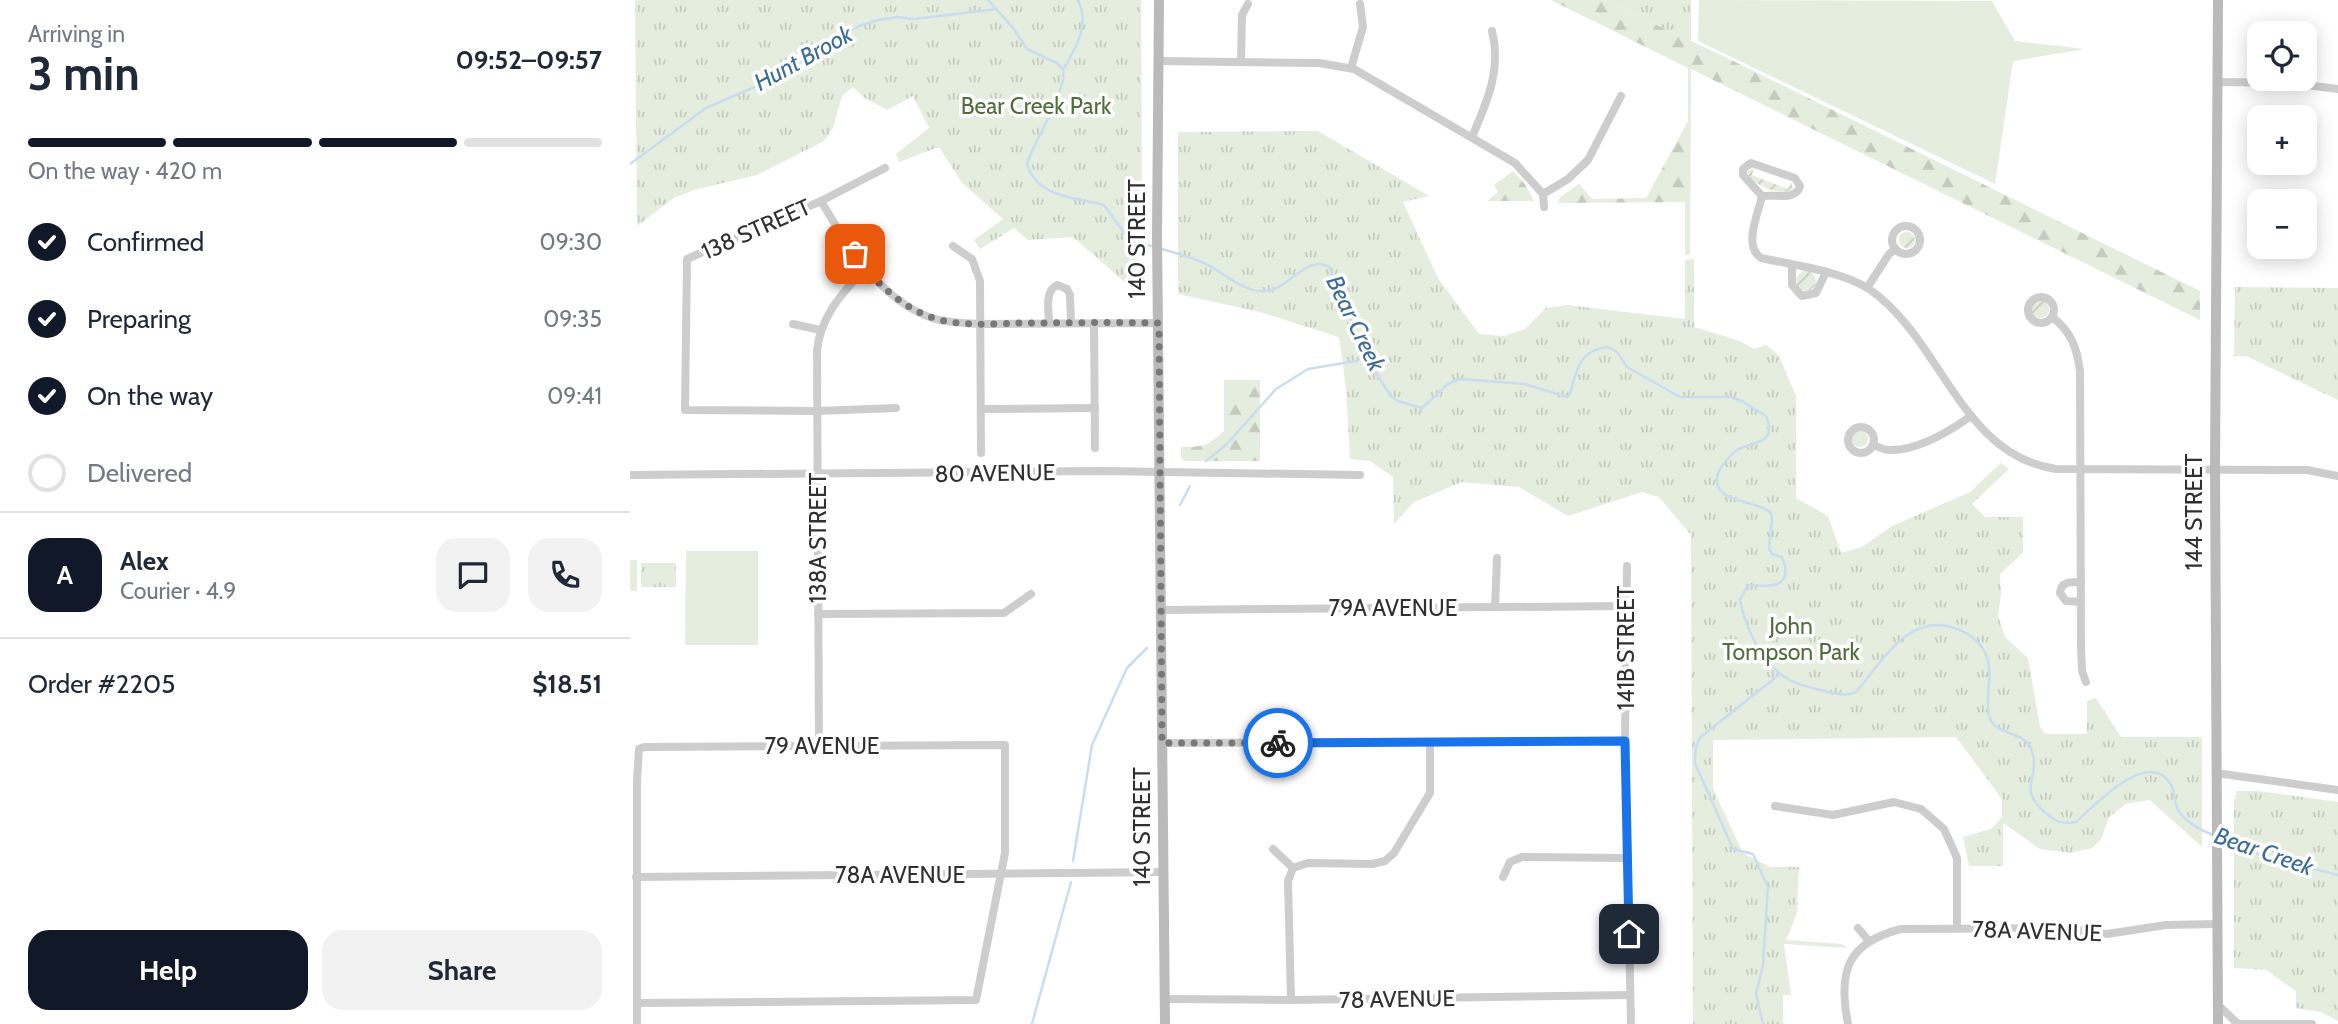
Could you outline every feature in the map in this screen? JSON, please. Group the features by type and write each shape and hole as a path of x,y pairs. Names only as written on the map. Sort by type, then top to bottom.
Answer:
{"main road":[{"name":"140 STREET","path":"1160,0 1157,262 1165,1024"},
{"name":"144 STREET","path":"2218,0 2215,468 2218,1024"}],"street":[{"path":"1241,62 1242,15 1248,4"},
{"path":"1351,68 1363,27 1360,4"},
{"path":"1472,137 1493,83 1497,50 1492,31"},
{"path":"1160,61 1319,63 1351,68 1514,163 1543,194 1544,207"},
{"path":"2218,82 2294,83 2338,89"},
{"path":"1543,194 1568,179 1588,160 1621,96"},
{"path":"1748,164 1760,165 1799,182 1798,192 1793,196 1762,196 1744,178 1743,172 1748,164"},
{"name":"138 STREET","path":"817,411 685,411 687,259 718,248 821,201 886,168"},
{"path":"1762,196 1751,245 1754,254 1761,258 1826,272 1867,288 1903,320 1988,437 2016,458 2039,466 2307,470 2338,476"},
{"path":"821,201 865,268 898,299 920,313 942,321 980,324 1159,323"},
{"path":"953,246 972,259 980,281 981,453"},
{"path":"1867,288 1889,254 1896,249"},
{"path":"1792,265 1792,285 1802,296 1816,293 1826,272"},
{"name":"138A STREET","path":"819,746 816,361 820,330 837,298 865,268"},
{"path":"1049,323 1049,295 1052,288 1058,285 1067,289 1070,295 1071,323"},
{"path":"2052,317 2071,338 2078,355 2082,671 2086,682"},
{"path":"1094,323 1096,448"},
{"path":"793,324 820,330"},
{"path":"817,411 896,408"},
{"path":"981,410 1095,408"},
{"path":"1873,445 1889,450 1921,444 1954,428 1971,416"},
{"name":"80 AVENUE","path":"630,475 1102,471 1360,475"},
{"path":"1495,607 1497,558"},
{"name":"141B STREET","path":"1627,566 1625,741 1631,1024"},
{"path":"2081,582 2067,582 2060,590 2066,601 2081,602"},
{"path":"818,614 1004,613 1031,594"},
{"name":"79A AVENUE","path":"1161,610 1626,606"},
{"path":"1162,743 1625,741"},
{"path":"1293,868 1308,863 1372,864 1385,860 1394,853 1430,793 1430,743"},
{"name":"79 AVENUE","path":"636,877 637,756 639,749 645,747 1006,745 1006,853 1001,874"},
{"path":"2216,773 2338,790"},
{"path":"1775,806 1833,815 1894,802 1921,809 1944,829 1957,858 1957,928"},
{"path":"1273,849 1293,868"},
{"path":"1503,877 1510,862 1522,857 1628,858"},
{"path":"1291,1000 1288,881 1293,868"},
{"name":"78A AVENUE","path":"636,877 1163,872"},
{"path":"637,1003 976,1000 1001,874"},
{"path":"636,877 637,1024"},
{"name":"78A AVENUE","path":"1848,1024 1843,1001 1844,981 1860,948 1868,940 1901,929 2064,928 2107,934 2166,925 2217,925"},
{"path":"1858,928 1868,940"},
{"name":"78 AVENUE","path":"1164,999 1630,995"},
{"path":"2218,1005 2236,1023 2312,1024"}],"green space":[{"name":"Bear Creek Park","path":"635,0 1141,0 1142,193 1136,224 1137,293 1073,237 1028,240 1014,228 980,249 974,240 1003,219 962,183 939,147 899,162 896,154 929,128 913,96 887,110 863,97 853,87 842,96 833,128 824,141 757,175 694,190 674,198 637,226"},
{"path":"1551,0 1604,0 2200,291 2200,320 1691,69 1690,255 1685,255 1685,202 1558,203 1560,197 1579,184 1592,199 1646,198 1688,121 1688,68"},
{"path":"1604,0 1691,0 1691,41"},
{"path":"1699,0 1992,1 2015,41 2085,49 2013,61 1995,184 1698,41"},
{"name":"John Tompson Park","path":"1318,131 1429,196 1403,202 1438,278 1479,334 1504,336 1525,329 1546,308 1567,305 1685,319 1685,260 1694,259 1694,327 1740,341 1754,349 1766,345 1779,356 1796,396 1796,498 1828,516 1841,553 1862,547 1892,526 1970,492 2001,463 2009,469 1972,504 1985,517 2023,517 2023,553 2000,574 1998,616 2005,637 2028,658 2040,727 2045,734 2087,734 2087,701 2096,698 2121,737 2202,737 2202,847 2150,800 2126,804 2109,817 2101,840 2092,848 2071,853 2040,849 2003,823 2003,866 1969,866 1963,837 1991,829 2002,817 2002,799 1956,737 1713,740 1713,789 1743,853 1770,867 1799,867 1797,913 1786,940 1842,944 1847,948 1784,944 1791,995 1783,995 1783,1024 1693,1024 1691,535 1659,497 1642,492 1568,516 1519,487 1462,482 1414,502 1394,524 1393,477 1370,461 1350,459 1346,388 1339,337 1260,312 1178,294 1178,132"},
{"path":"1754,168 1752,175 1788,189 1791,182 1793,189 1782,192 1761,186 1747,172"},
{"path":"1513,171 1525,184 1534,201 1487,201 1498,192 1494,185"},
{"path":"1907,232 1913,234 1913,246 1907,248 1901,246 1899,240 1901,234"},
{"path":"1806,271 1813,274 1816,281 1813,288 1806,291 1799,288 1796,281 1799,274"},
{"path":"2235,287 2338,288 2338,400 2246,356 2234,356"},
{"path":"2040,300 2046,303 2049,309 2046,315 2040,318 2034,315 2031,309 2034,303"},
{"path":"1224,380 1260,380 1260,461 1185,461 1181,458 1181,447 1205,445 1224,431"},
{"path":"1857,431 1863,431 1868,439 1866,445 1857,447 1852,442 1852,436"},
{"path":"686,551 758,551 758,645 685,645"},
{"path":"630,560 637,560 637,591 630,591"},
{"path":"641,563 676,563 676,587 641,587"},
{"path":"2236,791 2259,791 2338,802 2338,1021 2321,1012 2296,1008 2296,991 2266,970 2234,968"}],"waterway":[{"name":"Bear Creek","path":"988,0 1013,28 1027,49 1057,63 1063,69 1060,91 1027,164 1032,175 1048,190 1104,205 1131,242 1152,246"},
{"path":"1064,68 1082,27 1083,18 1078,0"},
{"name":"Hunt Brook","path":"630,164 706,108 775,78 859,26 897,17 914,19 997,9"},
{"name":"Bear Creek","path":"1162,249 1204,263 1242,286 1259,291 1275,289 1313,265 1329,267 1366,357 1390,395 1398,401 1422,408 1448,384 1460,379 1525,384 1567,397 1580,363 1591,352 1608,347 1617,352 1627,367 1680,397 1730,397 1742,401 1766,416 1769,432 1762,440 1733,453 1717,475 1717,481 1724,494 1771,513 1769,549 1772,554 1782,557 1785,575 1778,584 1748,585 1740,600 1756,645 1779,673 1804,686 1848,694 1857,691 1887,653 1912,632 1925,626 1941,625 1957,629 1975,639 1985,652 1989,671 1989,716 1997,727 2029,744 2034,761 2032,797 2050,817 2060,822 2076,822 2121,783 2148,772 2160,774 2170,783 2178,810 2197,827 2213,835"},
{"path":"1206,461 1227,444 1276,389 1308,369 1366,357"},
{"path":"1180,505 1190,486"},
{"path":"1073,861 1092,745 1127,668 1147,648"},
{"path":"1763,1024 1756,994 1763,965 1768,887 1753,854 1733,849 1695,763 1695,755 1702,736 1780,674"},
{"name":"Bear Creek","path":"2219,838 2261,855 2338,875"},
{"path":"1032,1024 1071,882"}],"way so far":[{"path":"855,254 865,268 898,299 920,313 942,321 980,324 1159,323 1162,743 1278,743"}],"route":[{"path":"1278,743 1625,741 1629,934"}]}
